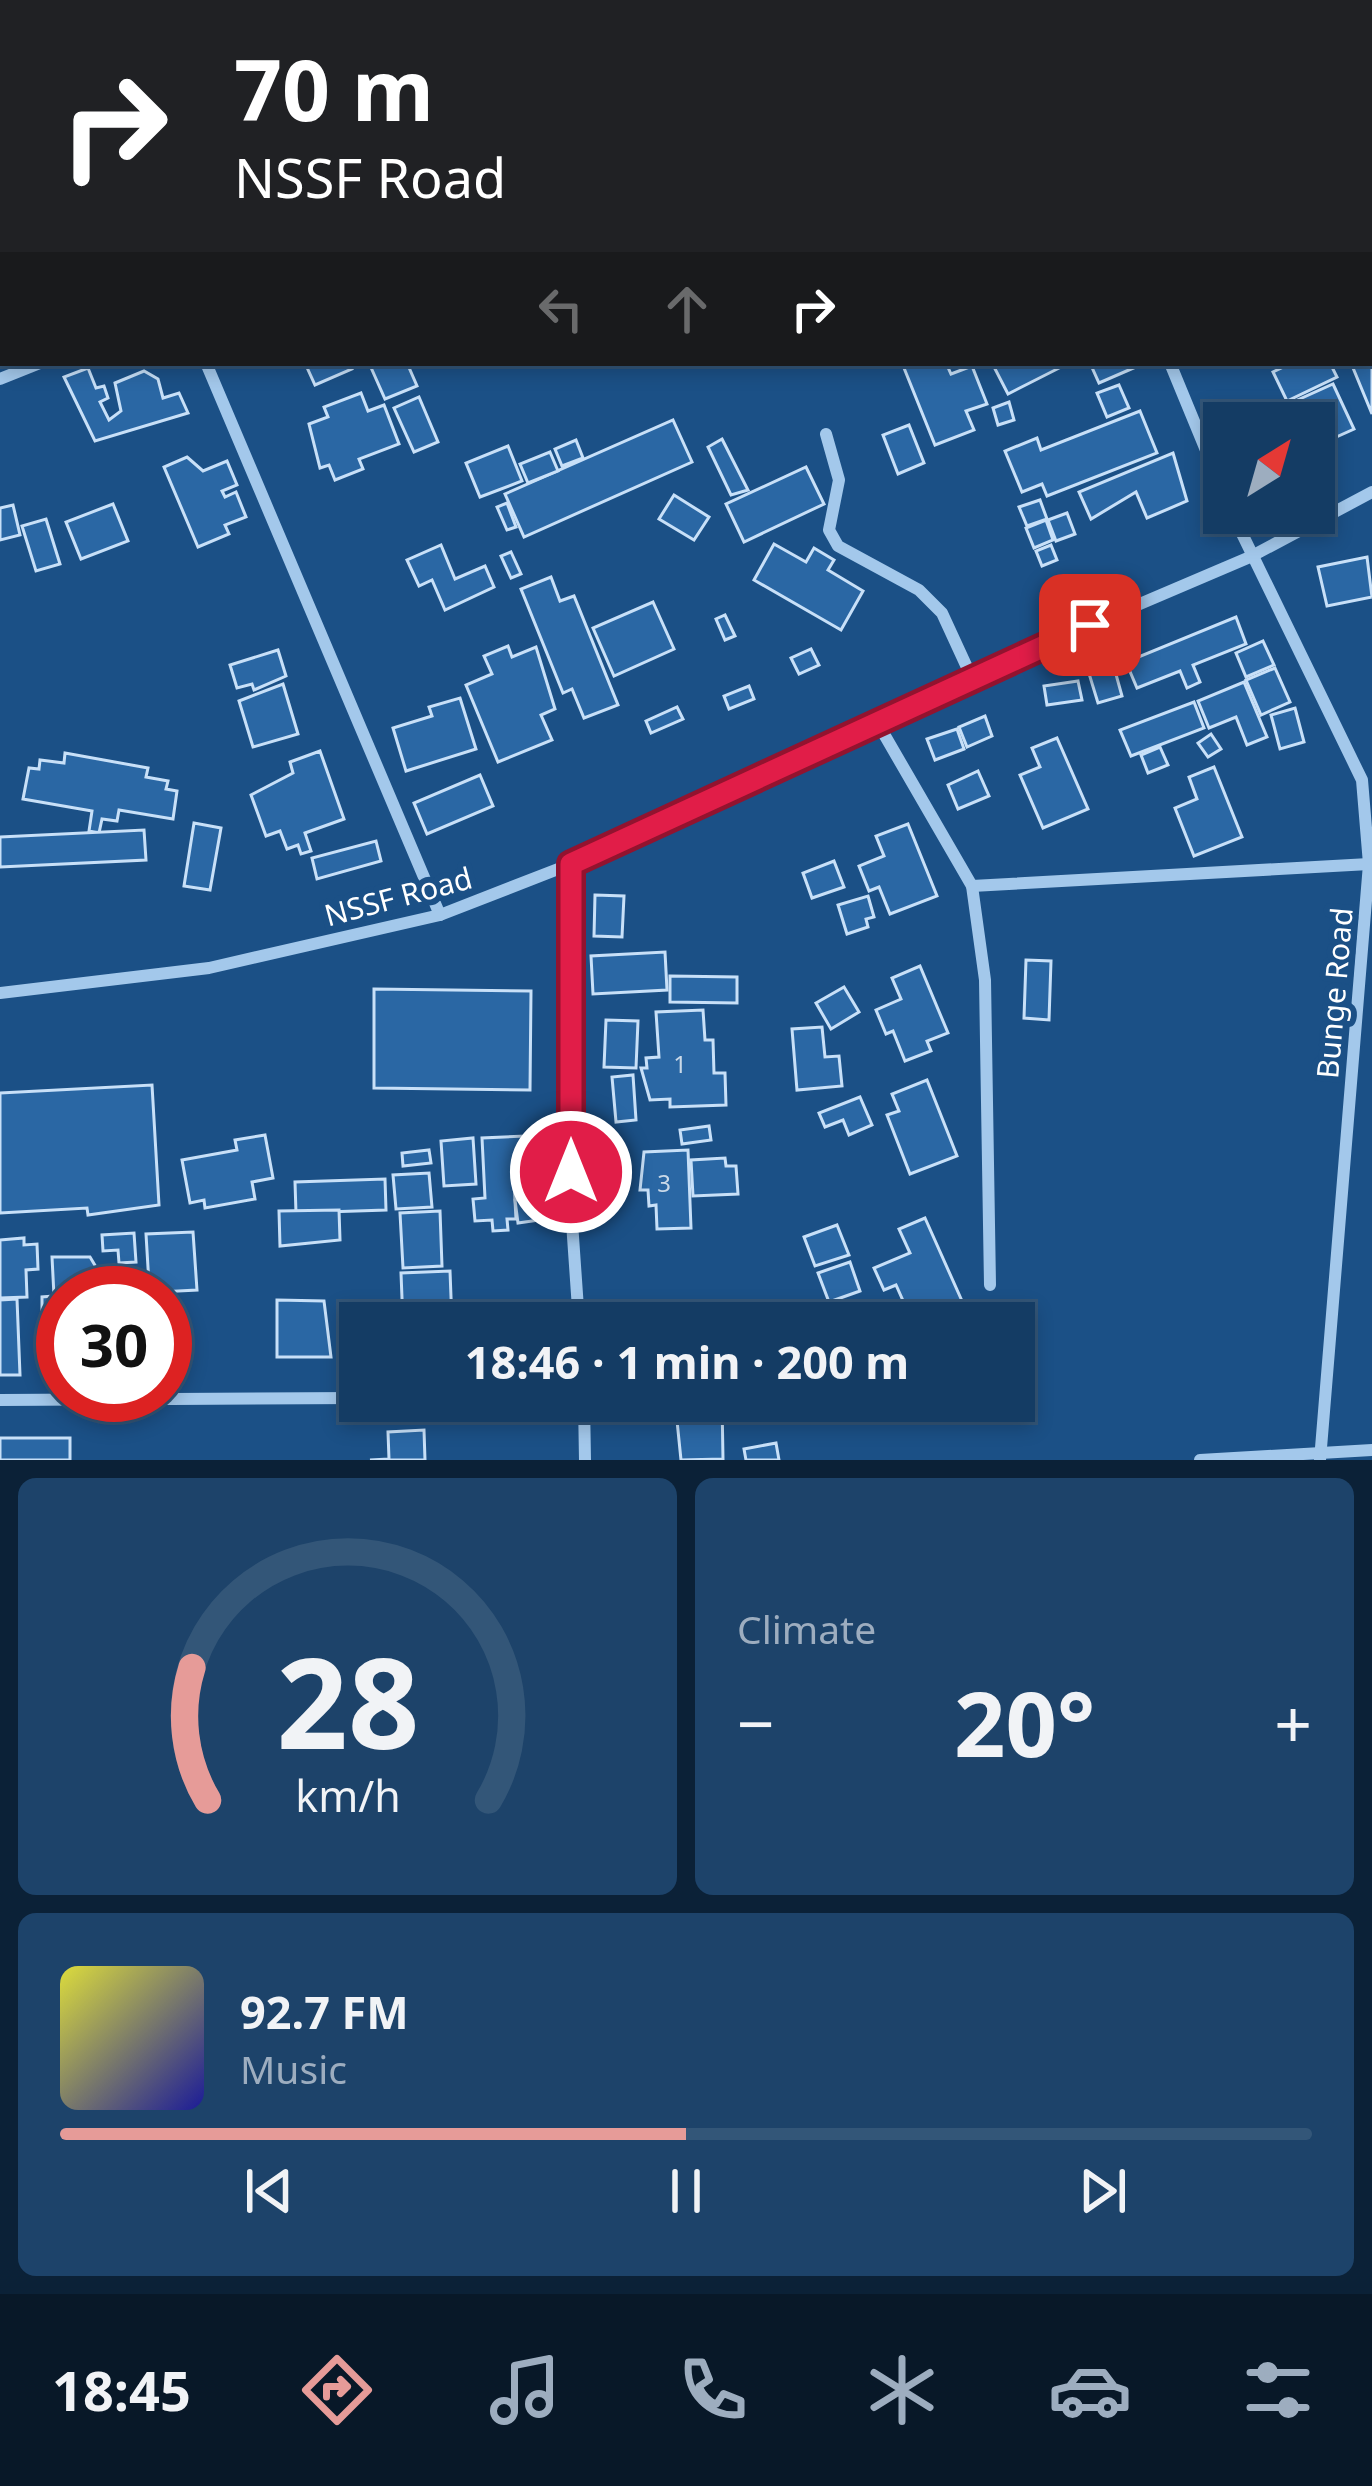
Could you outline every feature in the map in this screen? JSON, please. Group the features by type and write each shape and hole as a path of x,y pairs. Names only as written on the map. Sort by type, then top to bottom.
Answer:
{"street":[{"path":"0,379 32,366"},
{"path":"207,366 440,915"},
{"path":"1171,366 1203,443"},
{"path":"826,434 838,480 830,530 838,545 931,602 942,613 971,676"},
{"name":"NSSF Road","path":"0,993 209,968 440,915 571,864 971,676 1250,557 1372,492"},
{"name":"Bunge Road","path":"1241,534 1367,780 1370,864 1365,986 1320,1456"},
{"path":"877,722 971,886 985,980 990,1285"},
{"path":"571,864 571,1208 577,1302"},
{"path":"971,886 1370,864"},
{"path":"0,1400 339,1398"},
{"path":"584,1422 584,1460"},
{"path":"1200,1460 1372,1450"}],"building":[{"path":"306,366 351,366 352,369 315,385"},
{"path":"370,366 408,366 417,386 385,399"},
{"path":"903,366 947,366 951,374 972,366 987,404 966,411 974,430 935,445"},
{"path":"994,366 1063,366 1008,394"},
{"path":"1091,366 1138,366 1099,383"},
{"path":"1286,366 1332,366 1337,377 1287,401 1273,372"},
{"path":"1352,366 1372,366 1372,414"},
{"path":"88,368 96,388 104,386 108,398 100,402 109,420 121,411 115,383 144,371 158,379 163,398 179,393 188,413 95,441 64,377"},
{"path":"1333,384 1354,429 1335,438 1335,402 1293,402"},
{"path":"1119,385 1129,408 1107,417 1097,393"},
{"path":"361,393 368,411 384,405 399,444 359,459 363,469 335,480 329,465 320,468 309,424 328,417 324,407"},
{"path":"419,397 438,442 414,452 394,408"},
{"path":"1009,402 1014,420 998,425 993,408"},
{"path":"1140,411 1157,453 1047,496 1042,484 1022,492 1005,451 1037,438 1041,450"},
{"path":"673,420 692,462 524,537 505,494"},
{"path":"909,425 924,463 898,474 883,435"},
{"path":"722,439 748,490 731,495 708,447"},
{"path":"576,440 583,458 562,466 555,449"},
{"path":"508,446 522,481 480,497 466,463"},
{"path":"550,452 558,471 528,483 520,464"},
{"path":"1173,453 1187,501 1147,518 1136,492 1091,519 1079,492"},
{"path":"187,457 203,471 227,461 237,485 222,491 225,497 236,492 246,517 225,525 229,534 198,547 164,467"},
{"path":"806,467 824,504 744,542 726,504"},
{"path":"674,495 709,517 694,540 659,519"},
{"path":"1040,500 1047,519 1027,526 1019,507"},
{"path":"507,503 516,527 507,530 497,507"},
{"path":"113,504 128,541 81,559 66,522"},
{"path":"13,505 20,535 0,540 0,508"},
{"path":"1067,513 1075,534 1056,541 1048,520"},
{"path":"46,519 60,564 36,571 22,526"},
{"path":"1046,520 1053,540 1034,548 1026,528"},
{"path":"774,544 806,562 814,548 834,560 828,570 863,591 841,630 754,580"},
{"path":"441,545 455,579 485,566 494,587 445,610 432,580 419,586 407,560"},
{"path":"1051,545 1057,560 1042,566 1036,551"},
{"path":"511,552 521,574 511,578 501,556"},
{"path":"1367,557 1372,597 1327,606 1318,567"},
{"path":"551,577 560,601 574,596 618,705 584,718 572,689 563,693 521,589"},
{"path":"653,602 674,649 614,676 593,628"},
{"path":"725,615 735,636 725,640 716,619"},
{"path":"1236,617 1246,644 1193,665 1200,682 1187,688 1180,671 1137,688 1126,662"},
{"path":"1263,641 1274,665 1246,677 1236,653"},
{"path":"508,646 512,657 536,647 555,709 541,715 552,740 498,762 466,685 492,674 484,656"},
{"path":"811,649 819,665 799,674 791,658"},
{"path":"278,650 286,676 254,690 252,684 237,688 230,665"},
{"path":"1112,660 1122,696 1098,703 1087,667"},
{"path":"1275,668 1290,702 1261,715 1246,680"},
{"path":"1078,681 1082,700 1047,705 1044,686"},
{"path":"1244,682 1267,737 1247,745 1236,717 1209,728 1198,701"},
{"path":"283,684 298,734 253,747 239,701"},
{"path":"749,686 754,699 729,709 724,696"},
{"path":"460,698 476,749 406,771 393,728 432,716 429,707"},
{"path":"1194,702 1204,728 1131,756 1120,730"},
{"path":"677,707 683,719 651,733 646,721"},
{"path":"1295,708 1304,742 1280,749 1271,715"},
{"path":"985,716 992,736 967,747 959,727"},
{"path":"957,729 964,749 935,760 927,739"},
{"path":"1211,734 1221,749 1208,757 1198,743"},
{"path":"1057,738 1088,809 1043,828 1020,775 1040,767 1032,748"},
{"path":"1160,747 1168,765 1148,773 1141,755"},
{"path":"320,751 344,819 305,833 311,851 301,854 298,845 287,849 280,831 266,836 251,795 293,773 290,762"},
{"path":"65,753 148,768 146,777 168,781 166,789 177,791 173,819 119,810 117,821 102,819 99,833 89,831 92,811 23,799 29,768 39,769 40,760 64,763"},
{"path":"1214,767 1242,837 1194,856 1175,808 1197,799 1189,777"},
{"path":"978,771 989,796 958,809 948,785"},
{"path":"480,775 493,806 427,834 414,803"},
{"path":"194,823 221,828 210,890 184,886"},
{"path":"908,824 937,896 890,914 879,887 869,891 859,866 884,856 876,836"},
{"path":"144,830 146,860 0,867 0,837"},
{"path":"376,841 381,861 317,879 312,858"},
{"path":"834,861 844,887 812,898 803,873"},
{"path":"595,895 624,896 622,937 594,936"},
{"path":"868,896 874,917 866,919 868,927 847,934 838,905"},
{"path":"665,952 667,990 593,994 591,956"},
{"path":"1026,960 1051,961 1049,1020 1024,1018"},
{"path":"920,966 948,1033 927,1041 931,1051 905,1061 893,1031 886,1034 876,1010 901,999 892,978"},
{"path":"670,976 737,977 737,1003 670,1002"},
{"path":"844,987 859,1012 831,1029 816,1003"},
{"path":"374,989 531,991 530,1090 374,1088"},
{"path":"703,1010 705,1040 713,1040 714,1073 725,1073 726,1105 670,1107 670,1099 650,1100 641,1068 647,1068 646,1058 659,1057 656,1012"},
{"path":"606,1020 638,1021 636,1068 604,1067"},
{"path":"822,1027 825,1057 839,1056 842,1086 797,1090 792,1029"},
{"path":"633,1075 636,1120 616,1122 612,1077"},
{"path":"927,1080 957,1156 910,1174 887,1115 899,1111 892,1094"},
{"path":"152,1085 159,1205 88,1215 87,1208 0,1213 0,1093"},
{"path":"860,1097 872,1125 849,1135 843,1120 825,1127 819,1113"},
{"path":"709,1126 711,1140 682,1144 680,1130"},
{"path":"265,1135 273,1178 252,1182 255,1199 205,1208 204,1200 190,1203 182,1160 237,1150 235,1140"},
{"path":"549,1135 551,1181 514,1183 516,1219 507,1219 508,1230 493,1231 492,1220 475,1221 473,1199 485,1198 482,1138"},
{"path":"473,1138 476,1184 444,1186 441,1141"},
{"path":"429,1150 431,1163 403,1166 402,1153"},
{"path":"688,1150 691,1228 657,1229 656,1205 649,1206 648,1190 640,1190 644,1152"},
{"path":"595,1152 623,1156 617,1204 588,1200"},
{"path":"725,1158 726,1166 736,1166 738,1194 693,1196 691,1160"},
{"path":"429,1173 432,1207 396,1209 393,1175"},
{"path":"385,1179 386,1210 296,1213 295,1182"},
{"path":"549,1196 553,1218 518,1223 515,1200"},
{"path":"339,1210 340,1240 280,1246 279,1211"},
{"path":"440,1211 442,1266 403,1268 400,1213"},
{"path":"925,1218 962,1301 904,1302 896,1285 884,1290 874,1268 910,1253 899,1229"},
{"path":"837,1225 849,1255 815,1266 804,1237"},
{"path":"193,1232 197,1290 192,1290 192,1266 148,1266 146,1234"},
{"path":"134,1233 136,1262 119,1263 118,1250 103,1251 102,1235"},
{"path":"24,1238 24,1245 37,1244 38,1266 26,1270 27,1297 0,1298 0,1240"},
{"path":"52,1257 90,1257 95,1266 52,1266"},
{"path":"850,1262 860,1291 829,1302 818,1273"},
{"path":"450,1271 451,1302 402,1302 401,1273"},
{"path":"17,1299 20,1375 0,1375 0,1300"},
{"path":"277,1300 324,1301 331,1357 277,1357"},
{"path":"677,1422 722,1422 723,1459 681,1460"},
{"path":"424,1430 425,1460 370,1460 389,1459 388,1432"},
{"path":"0,1438 70,1438 70,1460 0,1460"},
{"path":"776,1443 779,1460 746,1460 744,1449"}],"route":[{"path":"571,1172 571,864 1090,625"}]}
